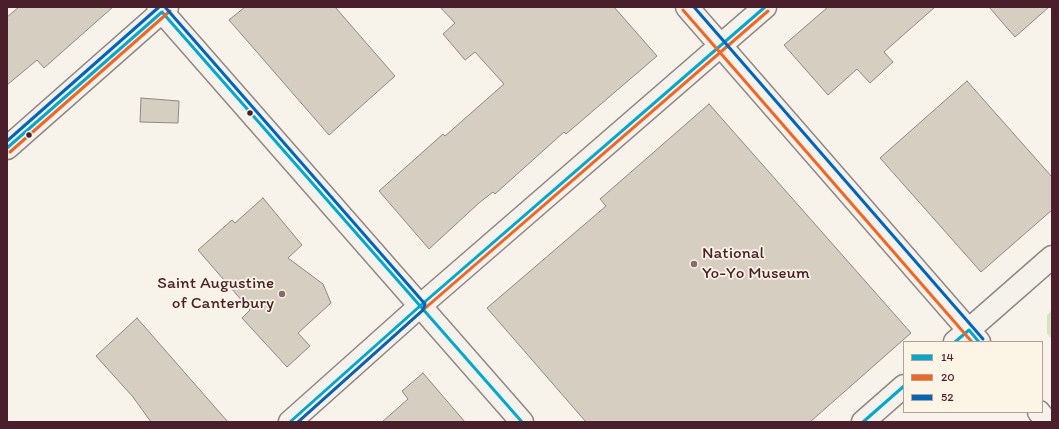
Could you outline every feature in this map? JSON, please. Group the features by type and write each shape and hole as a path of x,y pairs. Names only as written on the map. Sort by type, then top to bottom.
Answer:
{"street":[{"path":"687,7 968,338 1052,257"},
{"path":"290,422 420,306 765,7"},
{"path":"7,148 162,9 522,422"},
{"path":"863,422 903,387"},
{"path":"1040,413 1047,422"}],"green space":[{"path":"1052,310 1052,339 1047,334 1047,315"}],"building":[{"path":"19,7 113,7 44,68 37,60 7,85 7,17"},
{"path":"245,7 335,7 395,76 329,135 229,20"},
{"path":"440,7 614,7 657,56 566,134 564,132 495,194 493,192 479,203 429,249 379,191 443,134 445,136 504,84 475,52 465,60 443,34 455,23"},
{"path":"828,7 935,7 884,52 893,62 870,83 857,69 828,95 784,45"},
{"path":"989,7 1049,7 1015,37"},
{"path":"967,81 1052,177 1052,210 981,272 880,158"},
{"path":"141,98 179,101 178,123 140,122"},
{"path":"709,104 911,333 810,422 586,422 487,308 606,206 600,199"},
{"name":"Saint Augustine of Canterbury","path":"263,198 302,245 288,258 323,284 331,303 298,333 310,346 287,367 242,318 250,310 198,250 232,220 235,223"},
{"path":"137,318 228,422 151,422 133,397 96,356"},
{"path":"423,373 465,422 382,422 408,399 402,391"}],"transit line":[{"name":"52","path":"7,141 159,7"},
{"name":"52","path":"165,7 425,304 423,310 298,422"},
{"name":"52","path":"694,7 983,339"},
{"name":"14","path":"290,422 420,306 765,7"},
{"name":"20","path":"683,10 971,341"},
{"name":"20","path":"10,152 170,11"},
{"name":"20","path":"298,422 423,310 768,11"},
{"name":"14","path":"7,148 162,12 522,422"},
{"name":"14","path":"956,341 969,330 978,341"},
{"name":"14","path":"863,422 903,387"}],"place":[{"name":"National Yo-Yo Museum","path":"694,264"},
{"name":"Saint Augustine of Canterbury","path":"282,294"}]}
